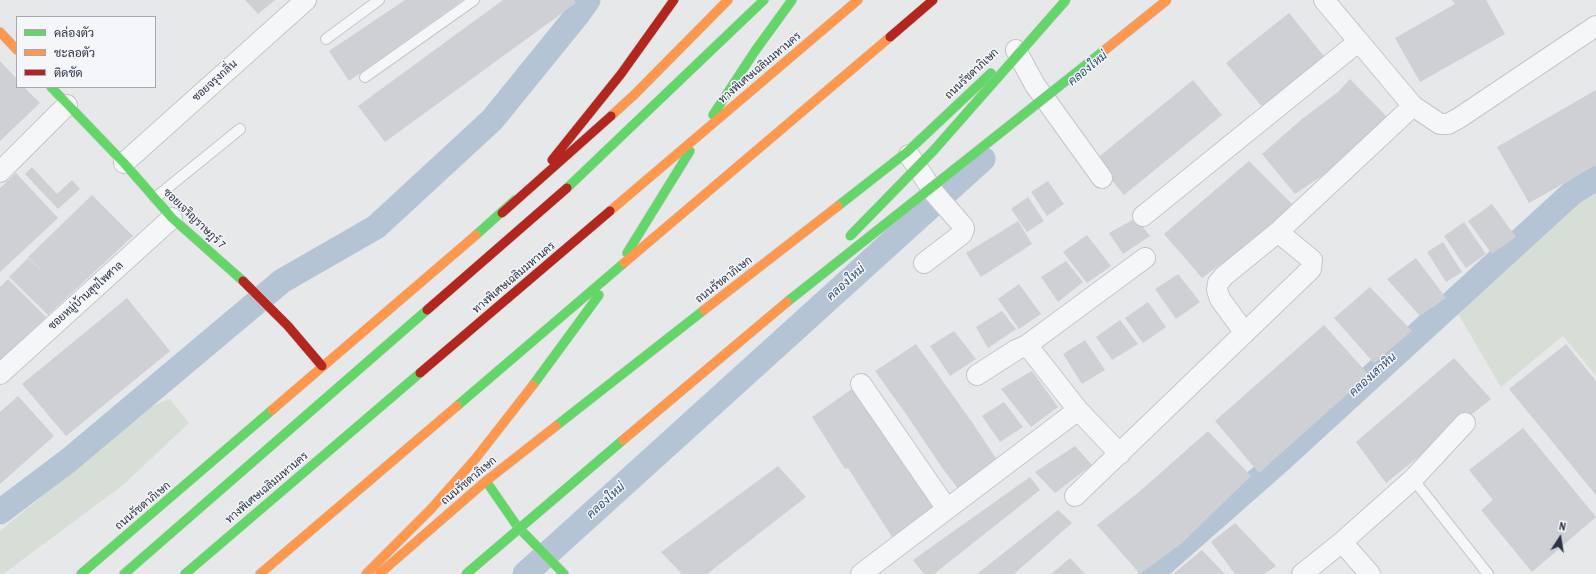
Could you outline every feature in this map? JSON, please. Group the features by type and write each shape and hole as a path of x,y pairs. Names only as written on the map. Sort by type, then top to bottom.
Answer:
{"main road":[{"name":"ถนนรัชดาภิเษก","path":"81,574 225,452 322,366 502,214 559,152 617,80 674,0"},
{"path":"502,214 634,95 728,0"},
{"path":"124,574 582,175 764,0"},
{"path":"366,574 426,514 456,480 513,413 552,362 592,306 726,94 792,0"},
{"name":"ทางพิเศษเฉลิมมหานคร","path":"185,574 858,0"},
{"path":"260,574 933,0"},
{"path":"466,574 765,319 991,142 1167,0"},
{"name":"ถนนรัชดาภิเษก","path":"379,574 486,481 907,152 1016,50 1070,2"},
{"path":"842,245 934,150 1070,2"},
{"path":"0,32 16,49"},
{"name":"ซอยเจริญราษฎร์ 7","path":"52,88 124,163 172,218 246,284 288,326 322,366"},
{"path":"765,319 831,255"},
{"path":"486,481 517,526 563,573"}],"street":[{"name":"ซอยจรุงกลิ่น","path":"124,163 306,0"},
{"path":"1324,0 1413,106 1440,124 1448,124 1596,26"},
{"path":"1143,216 1358,42"},
{"path":"1016,50 1035,85 1102,178"},
{"path":"0,172 67,105"},
{"path":"1245,333 1220,299 1218,283 1224,276 1278,232 1413,106"},
{"path":"907,152 935,194 963,226 962,234 924,263"},
{"name":"ซอยหมู่บ้านสุขไพศาล","path":"0,374 172,218"},
{"path":"1075,496 1311,269 1313,264 1312,260 1278,232"},
{"path":"977,375 1016,350 1027,345 1145,258"},
{"path":"1027,345 1078,410 1120,454"},
{"path":"861,384 947,509"},
{"path":"861,574 1078,410"},
{"path":"1302,574 1342,542 1413,479 1465,423"},
{"path":"1342,542 1370,574"}],"lane":[{"path":"326,39 379,0"},
{"path":"365,77 474,0"},
{"path":"155,198 240,128"},
{"path":"1413,479 1488,574"}],"shaded area":[{"path":"1596,182 1596,376 1563,336 1501,387 1454,307"},
{"path":"170,399 189,423 123,485 3,574 0,574 0,531 152,406"}],"building":[{"path":"245,0 275,0 258,14"},
{"path":"405,0 463,0 349,81 329,51"},
{"path":"503,0 574,0 576,3 385,142 358,106"},
{"path":"1452,0 1486,0 1505,34 1420,82 1395,38 1455,4"},
{"path":"1289,13 1327,60 1262,107 1226,63"},
{"path":"0,61 16,78 16,88 25,88 40,103 0,141"},
{"path":"1350,79 1391,121 1342,162 1295,194 1262,154 1302,119 1338,92"},
{"path":"1193,80 1222,115 1124,195 1095,160"},
{"path":"1596,90 1596,165 1529,203 1497,147"},
{"path":"1249,161 1294,206 1262,234 1202,278 1164,234"},
{"path":"32,167 57,194 72,180 80,189 58,209 25,174"},
{"path":"16,173 58,218 0,272 0,188"},
{"path":"1048,181 1064,204 1047,216 1031,192"},
{"path":"92,195 133,236 48,315 9,277 28,258 47,276 28,257"},
{"path":"1028,197 1044,221 1027,232 1011,209"},
{"path":"1492,204 1516,237 1492,254 1468,221"},
{"path":"1136,218 1150,236 1123,254 1109,233"},
{"path":"1018,221 1032,244 981,277 966,253"},
{"path":"1464,222 1486,254 1466,268 1444,236"},
{"path":"1087,235 1111,266 1087,283 1063,252"},
{"path":"1443,242 1462,272 1446,282 1427,252"},
{"path":"1416,258 1446,298 1420,316 1387,279"},
{"path":"1066,261 1083,282 1058,302 1041,277"},
{"path":"1178,274 1200,302 1176,319 1155,289"},
{"path":"8,279 46,317 0,362 0,287"},
{"path":"1019,284 1041,314 1019,329 998,299"},
{"path":"1370,287 1412,331 1374,363 1334,318"},
{"path":"127,298 170,351 66,436 22,384"},
{"path":"1148,302 1166,327 1143,343 1125,318"},
{"path":"1002,311 1016,329 988,348 976,327"},
{"path":"1120,320 1138,344 1112,360 1096,337"},
{"path":"1324,325 1369,375 1259,473 1215,421"},
{"path":"954,331 976,359 950,376 930,346"},
{"path":"1085,340 1105,370 1082,384 1063,354"},
{"path":"916,344 972,422 999,463 959,490 875,371"},
{"path":"1566,344 1596,381 1596,495 1509,389"},
{"path":"1454,358 1491,399 1386,483 1356,442"},
{"path":"1032,371 1058,407 1031,427 1001,389"},
{"path":"852,389 938,512 892,537 848,468 845,469 812,417"},
{"path":"18,396 54,436 0,484 0,412"},
{"path":"1004,402 1023,427 1000,442 982,416"},
{"path":"1523,428 1596,517 1532,572 1481,510 1493,500 1469,470"},
{"path":"1208,431 1251,476 1181,544 1140,574 1097,525 1139,492"},
{"path":"1075,446 1092,465 1055,493 1035,472"},
{"path":"778,466 806,497 707,574 682,574 661,552"},
{"path":"1030,477 1040,490 934,574 924,574 913,560"},
{"path":"1058,510 1072,523 1014,574 977,574"},
{"path":"1235,523 1276,566 1264,574 1235,574 1211,542"},
{"path":"1202,550 1225,574 1173,574"},
{"path":"1070,558 1085,574 1051,574"}],"waterway":[{"path":"0,512 69,460 282,281 376,227 492,120 588,0"},
{"name":"คลองใหม่","path":"525,574 983,159"},
{"name":"คลองเสาหิน","path":"1151,574 1276,464 1572,193 1596,178"}],"traffic: fast":[{"path":"567,188 764,0"},
{"path":"713,115 755,51 792,0"},
{"path":"850,236 934,150 1066,0"},
{"path":"787,302 1106,49"},
{"path":"838,206 907,152 991,73"},
{"path":"52,88 124,163 172,218 243,281"},
{"path":"627,253 690,151"},
{"path":"476,235 515,200"},
{"path":"457,406 624,263"},
{"path":"533,385 599,295"},
{"path":"124,574 427,310"},
{"path":"556,426 704,310"},
{"path":"185,574 420,373"},
{"path":"81,574 272,410"},
{"path":"466,574 623,440"},
{"path":"486,481 517,526 564,574"}],"traffic: slow":[{"path":"611,116 634,95 728,0"},
{"path":"610,211 858,0"},
{"path":"1106,49 1167,0"},
{"path":"0,32 16,49"},
{"path":"624,263 890,37"},
{"path":"704,310 838,206"},
{"path":"272,410 476,235"},
{"path":"623,440 787,302"},
{"path":"366,574 431,509 476,458 533,385"},
{"path":"260,574 457,406"},
{"path":"379,574 486,481 556,426"}],"traffic: jam":[{"path":"552,160 621,74 674,0"},
{"path":"890,37 933,0"},
{"path":"502,213 611,116"},
{"path":"427,310 567,188"},
{"path":"420,373 610,211"},
{"path":"243,281 288,326 322,366"}]}
